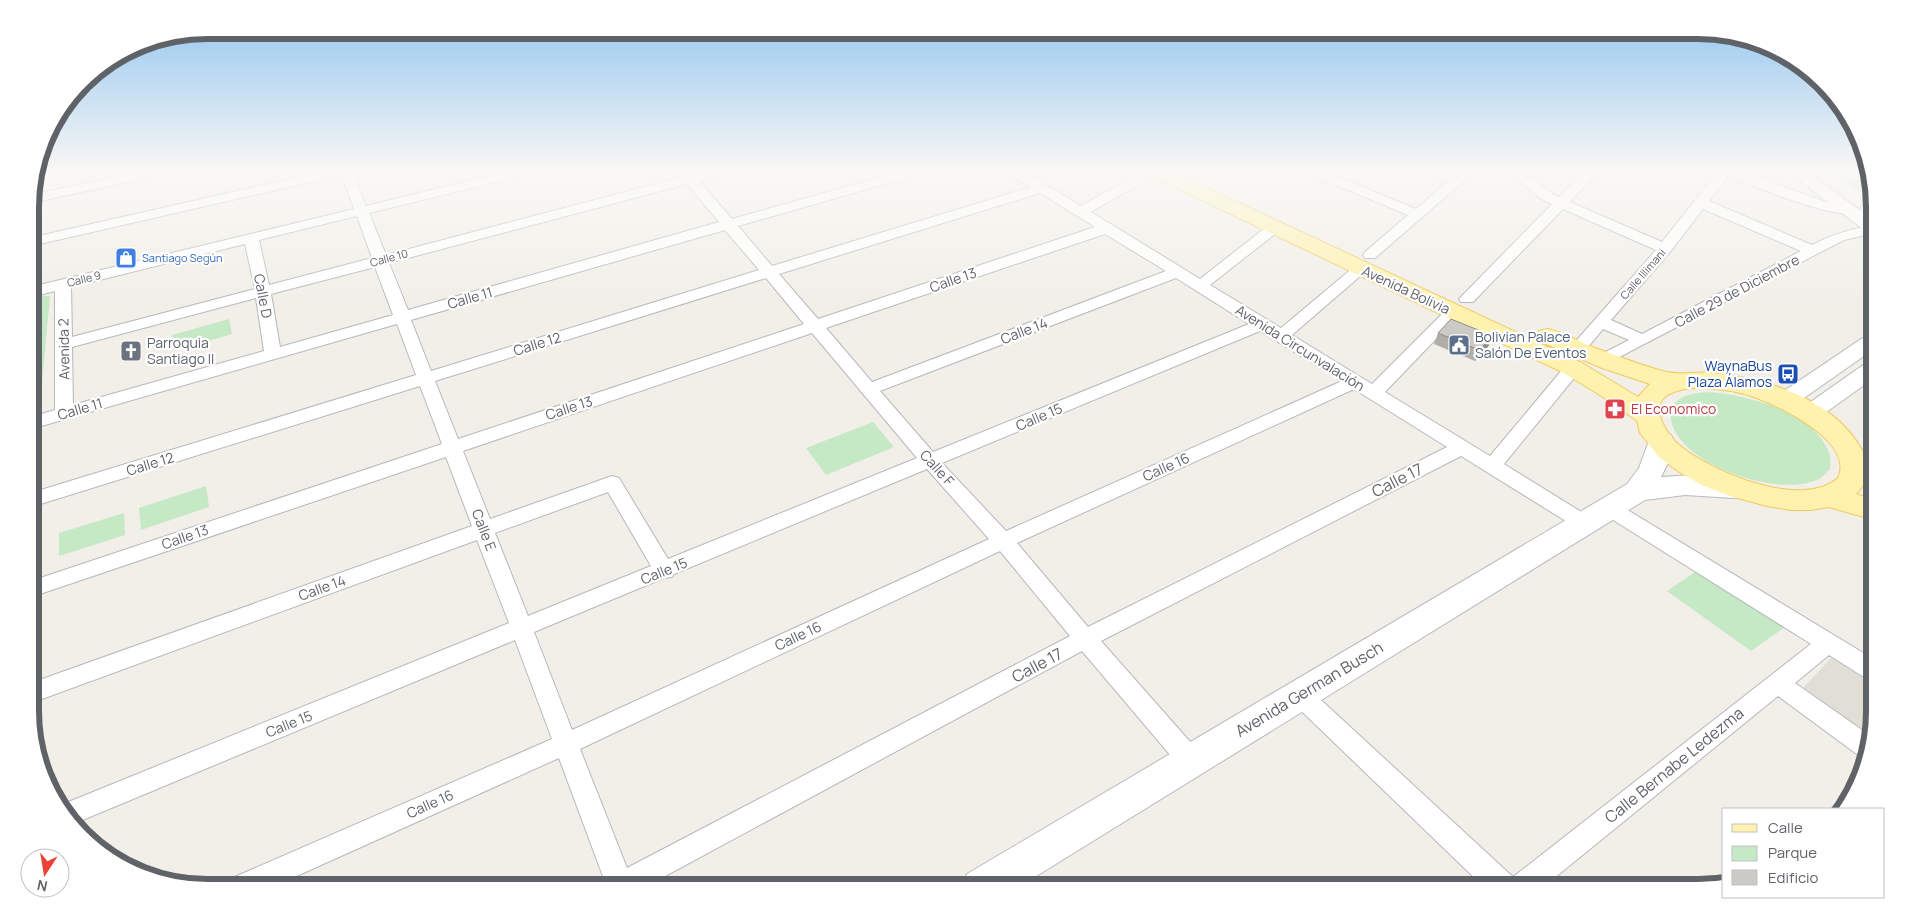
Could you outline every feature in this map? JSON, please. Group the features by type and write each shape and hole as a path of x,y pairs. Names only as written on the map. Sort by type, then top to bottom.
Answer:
{"main road":[{"name":"Avenida Bolivia","path":"1251,216 1365,262"},
{"name":"Avenida Bolivia","path":"1275,216 1365,262 1575,359 1612,391 1647,416"},
{"name":"Avenida Bolivia","path":"1575,359 1604,360 1642,375 1675,382"},
{"path":"1690,380 1726,382 1766,392 1786,400 1810,413 1842,439 1865,473 1840,493 1830,497 1809,501 1772,498 1734,488 1680,459 1661,441 1647,416 1648,401 1652,395 1675,382 1690,380"},
{"name":"Avenida German Busch","path":"996,879 1637,491 1650,476 1657,459 1661,441"},
{"name":"Avenida German Busch","path":"1637,491 1665,485 1698,484 1734,488"},
{"path":"1830,497 1866,508"}],"street":[{"path":"39,240 144,216"},
{"name":"Calle 9","path":"39,290 341,216"},
{"name":"Calle E","path":"363,216 616,879"},
{"name":"Calle 10","path":"64,344 544,216"},
{"name":"Calle F","path":"721,216 931,462 1003,541 1191,761"},
{"name":"Calle 11","path":"39,421 761,216"},
{"name":"Calle 12","path":"39,498 952,216"},
{"name":"Avenida Circunvalación","path":"1087,216 1461,448 1492,466 1596,516"},
{"path":"1282,336 1415,216"},
{"name":"Calle 16","path":"260,879 566,744 1003,541 1364,388 1460,306 1548,216"},
{"path":"1590,216 1664,249"},
{"name":"Calle Illimani","path":"1575,359 1601,322 1691,216"},
{"path":"1732,216 1814,250"},
{"path":"1200,286 1275,227"},
{"name":"Calle 13","path":"39,586 1107,228"},
{"name":"Calle 29 de Diciembre","path":"1604,360 1814,250 1851,233 1866,230"},
{"name":"Calle D","path":"250,238 263,292 273,354"},
{"name":"Calle 14","path":"870,389 1178,272"},
{"name":"Avenida 2","path":"63,284 64,413"},
{"path":"1601,322 1643,340"},
{"name":"Calle 15","path":"73,813 931,462 1262,324"},
{"path":"1786,400 1866,345"},
{"path":"1492,466 1575,359"},
{"path":"1810,413 1866,374"},
{"name":"Calle 17","path":"634,879 1085,639 1461,448"},
{"path":"612,483 665,571"},
{"name":"Calle 14","path":"39,690 612,483"},
{"path":"1596,516 1828,643 1866,666"},
{"name":"Calle Bernabe Ledezma","path":"1532,879 1828,643"},
{"path":"1778,683 1863,744"},
{"path":"1300,695 1495,879"}],"shaded area":[{"path":"1835,654 1866,673 1865,733 1802,689"}],"green space":[{"path":"50,296 39,404 39,297"},
{"path":"229,319 232,334 175,351 172,335"},
{"path":"1708,392 1759,402 1794,416 1809,426 1821,438 1830,455 1830,469 1819,479 1802,484 1781,485 1734,474 1711,464 1692,451 1678,436 1671,420 1671,411 1679,399 1691,394"},
{"path":"873,422 894,447 826,475 806,448"},
{"path":"206,486 209,507 141,530 139,508"},
{"path":"124,513 125,535 59,556 59,533"},
{"path":"1700,569 1785,627 1751,651 1667,591"}],"building":[{"path":"1451,319 1493,336 1479,350 1438,333"}],"place":[{"name":"Santiago Según","path":"126,258"},
{"name":"Bolivian Palace Salón De Eventos","path":"1459,345"},
{"name":"Parroquia Santiago ll","path":"131,351"},
{"name":"WaynaBus Plaza Álamos","path":"1788,374"},
{"name":"El Economico","path":"1615,409"}]}
